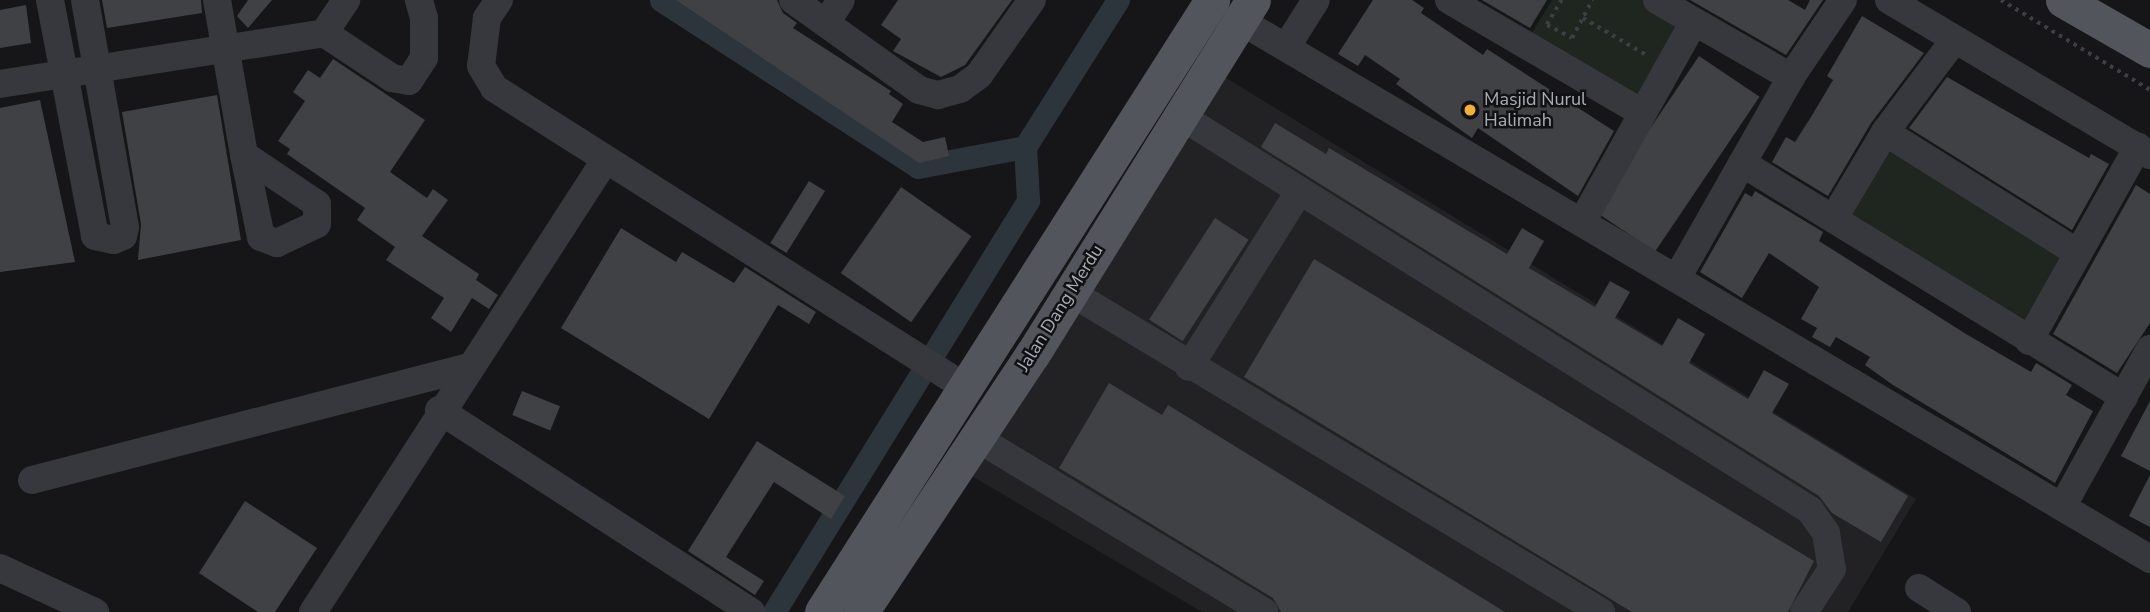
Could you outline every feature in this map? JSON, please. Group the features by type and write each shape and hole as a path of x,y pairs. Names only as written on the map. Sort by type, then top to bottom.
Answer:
{"main road":[{"name":"Jalan Dang Merdu","path":"847,604 940,373 1212,0"},
{"path":"2063,0 2150,50"},
{"name":"Jalan Dang Merdu","path":"847,604 977,438 1246,10"}],"street":[{"path":"50,0 95,236 114,240 123,236 125,227 85,0"},
{"path":"217,0 244,155"},
{"path":"324,33 346,0"},
{"path":"0,84 324,33 391,78 409,81 424,58 424,18 419,0"},
{"path":"499,0 486,18 481,66 495,88 604,162 940,373"},
{"path":"793,0 834,12 919,90 938,95 960,89 979,75 1032,0"},
{"path":"1287,46 1316,0"},
{"path":"1450,0 1642,113"},
{"path":"1657,0 1791,77"},
{"path":"1677,278 1791,77 1843,0"},
{"path":"1889,0 2144,151 2078,253 2029,341"},
{"path":"1246,10 1287,46 2150,559"},
{"path":"1582,222 1693,23"},
{"path":"1835,216 1885,132 1955,39"},
{"path":"1180,115 1298,193 1810,510 1826,533 1832,569 1804,612"},
{"path":"1885,132 2078,253"},
{"path":"313,612 439,410 604,162"},
{"path":"1742,163 1835,216 2029,341 2124,397"},
{"path":"1189,367 1298,193"},
{"path":"1070,292 1189,367 1601,612"},
{"path":"2062,507 2150,349"},
{"path":"32,480 468,367"},
{"path":"439,410 751,612"},
{"path":"977,438 1264,612"},
{"path":"0,568 91,611"},
{"path":"1919,588 1957,612"}],"path":[{"path":"1562,0 1547,25 1572,38 1592,0"},
{"path":"2001,0 2150,90"},
{"path":"1583,18 1668,68"}],"shaded area":[{"path":"1552,0 1657,0 1694,22 1642,113 1525,44"},
{"path":"1218,73 1916,499 1848,612 1202,612 953,465"},
{"path":"1881,139 2078,253 2033,331 1836,217"}],"building":[{"path":"102,0 201,0 202,13 107,28"},
{"path":"248,0 272,0 248,28 237,16"},
{"path":"676,0 777,0 783,13 797,23 793,28 891,91 889,94 903,104 892,122 923,142 945,137 949,156 919,163"},
{"path":"898,0 1012,0 965,65 941,77 893,51 901,39 881,25"},
{"path":"1373,0 1412,0 1424,8 1421,13 1483,55 1487,49 1614,131 1578,196 1478,128 1472,138 1396,84 1400,79 1365,55 1358,66 1338,54"},
{"path":"1482,0 1547,0 1530,28"},
{"path":"1690,0 1788,0 1805,10 1810,0 1823,0 1786,55"},
{"path":"26,5 31,43 0,48 0,10"},
{"path":"1862,16 1924,53 1871,123 1828,196 1772,162 1786,137 1795,142 1811,117 1833,80 1827,76"},
{"path":"1699,56 1760,97 1655,252 1594,211"},
{"path":"333,59 425,120 390,172 427,198 433,189 448,200 422,236 479,274 476,280 498,295 489,309 472,298 451,332 431,318 444,298 386,260 395,247 357,220 365,208 287,154 290,149 278,141 305,101 293,92 308,70 320,78"},
{"path":"1947,77 2089,158 2091,154 2109,164 2072,230 1909,128"},
{"path":"217,95 241,240 138,260 141,224 122,112"},
{"path":"40,100 75,262 0,272 0,108"},
{"path":"1275,123 1326,154 1329,148 1507,254 1522,228 1544,241 1529,268 1595,307 1610,281 1630,292 1615,318 1662,346 1678,318 1705,334 1689,363 1748,399 1764,370 1789,384 1772,413 1908,496 1881,542 1832,513 1819,496 1261,147"},
{"path":"809,181 825,191 786,253 770,243"},
{"path":"2136,185 2150,194 2150,323 2117,373 2053,334"},
{"path":"901,187 971,236 911,322 841,273"},
{"path":"1755,191 1823,232 1819,241 1966,334 2031,372 2036,363 2072,385 2066,395 2093,411 2055,483 1893,385 1865,365 1870,357 1836,337 1830,347 1812,337 1817,328 1801,319 1819,287 1769,253 1742,298 1700,272 1745,193 1752,197"},
{"path":"1215,218 1249,240 1183,341 1149,319"},
{"path":"621,228 676,262 682,252 734,283 745,267 816,312 809,324 778,305 709,419 561,328"},
{"path":"1314,259 1814,561 1788,612 1632,612 1244,377"},
{"path":"1109,383 1162,415 1168,405 1505,612 1281,612 1273,598 1059,468"},
{"path":"522,391 560,406 550,430 512,415"},
{"path":"2150,401 2150,471 2121,456"},
{"path":"757,441 845,496 831,519 774,482 726,557 764,581 755,595 688,551"},
{"path":"2150,475 2150,527 2129,516"},
{"path":"245,501 317,548 275,612 258,612 199,573"}],"waterway":[{"path":"661,0 918,167 1025,147"},
{"path":"774,612 1028,200 1025,147 1118,0"}],"place":[{"name":"Masjid Nurul Halimah","path":"1470,110"}]}
